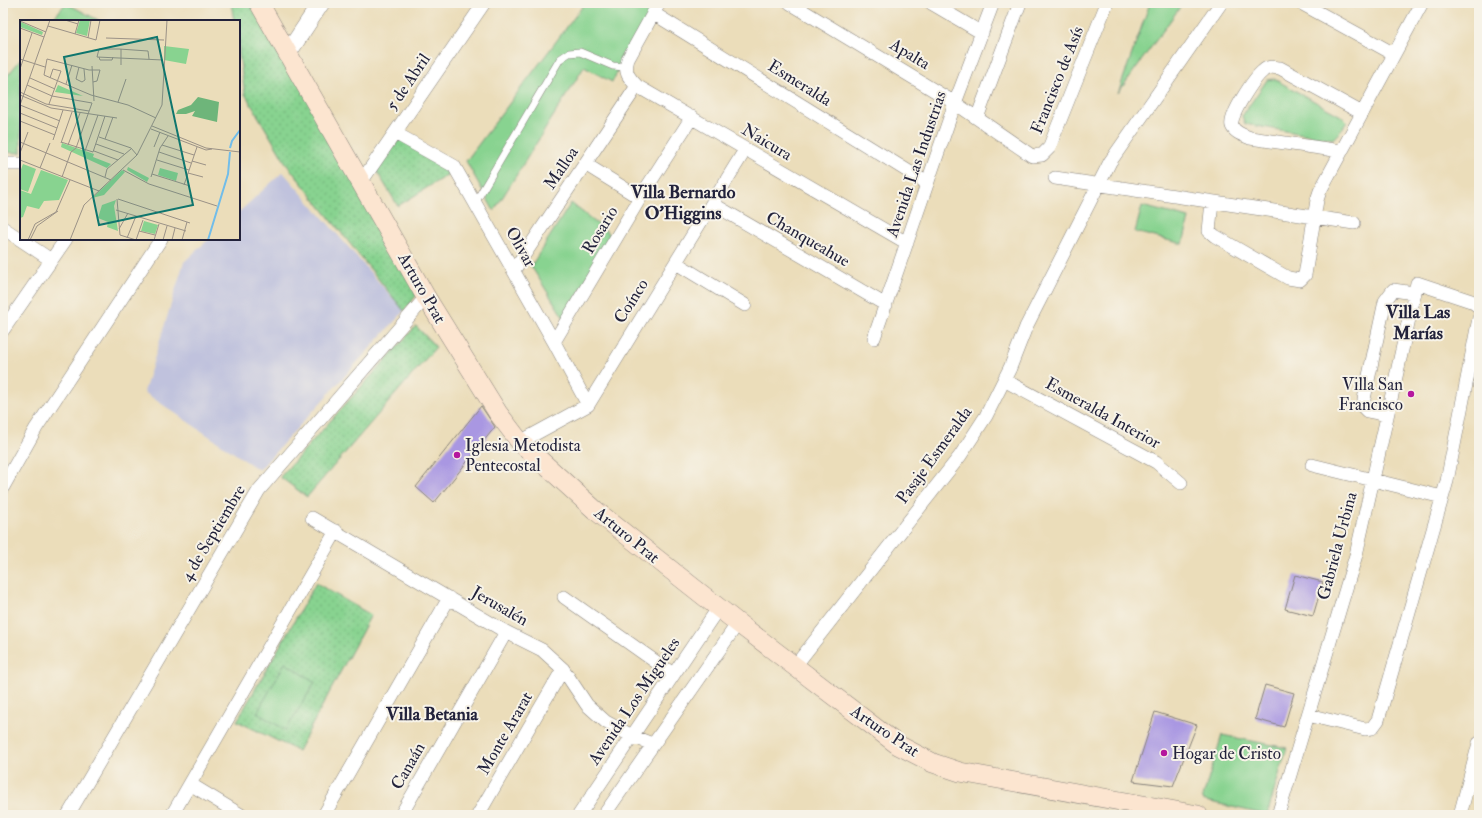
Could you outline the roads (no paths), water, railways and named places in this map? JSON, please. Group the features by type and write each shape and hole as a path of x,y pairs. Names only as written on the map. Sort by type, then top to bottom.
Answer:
{"main road":[{"name":"Arturo Prat","path":"259,3 426,297 498,413 520,442 595,510 738,623 898,744 933,763 960,772 1198,815"}],"street":[{"path":"288,53 321,3"},
{"name":"5 de Abril","path":"361,182 484,3"},
{"name":"Apalta","path":"790,3 955,103 1032,156 1042,155 1049,148"},
{"path":"932,3 982,33"},
{"name":"Avenida Las Industrias","path":"874,338 955,103 993,3"},
{"path":"977,118 1020,3"},
{"name":"Francisco de Asís","path":"1049,148 1107,3"},
{"name":"Pasaje Esmeralda","path":"795,666 960,456 986,416 1004,380 1026,327 1100,185 1110,162 1221,3"},
{"path":"1301,3 1394,54"},
{"path":"1212,202 1209,231 1215,236 1288,278 1300,280 1305,275 1315,217 1316,200 1341,151 1422,3"},
{"path":"626,63 656,8"},
{"name":"Esmeralda","path":"656,8 927,183"},
{"name":"Naicura","path":"626,63 627,75 637,86 907,243"},
{"path":"1341,151 1250,138 1239,134 1233,127 1231,121 1234,112 1262,71 1271,66 1280,68 1362,113"},
{"name":"Malloa","path":"514,270 637,86"},
{"name":"Rosario","path":"554,342 640,198 692,117"},
{"name":"Olivar","path":"395,134 454,166 514,270 588,405"},
{"name":"Coínco","path":"520,442 588,405 745,150"},
{"path":"3,164 20,164"},
{"path":"585,164 640,198"},
{"path":"1055,178 1354,223"},
{"name":"Chanqueahue","path":"713,204 886,305"},
{"path":"3,228 20,239"},
{"path":"21,240 51,260"},
{"path":"5,324 65,240"},
{"path":"3,487 36,428 160,240"},
{"path":"676,263 744,305"},
{"path":"1387,415 1367,411 1364,408 1364,399 1385,301 1393,290 1416,288 1471,301 1479,308"},
{"name":"Gabriela Urbina","path":"1278,815 1356,555 1416,288"},
{"name":"4 de Septiembre","path":"68,815 259,490 287,455 426,297"},
{"path":"1308,715 1365,729 1372,728 1378,720 1442,497 1479,318"},
{"name":"Esmeralda Interior","path":"1004,380 1156,462 1181,483"},
{"path":"1312,465 1442,497"},
{"name":"Jerusalén","path":"312,518 506,632 542,650 563,669 587,705 606,722 632,736 652,744"},
{"path":"172,815 336,531"},
{"path":"564,597 673,674"},
{"path":"324,815 449,598"},
{"name":"Avenida Los Migueles","path":"579,815 719,607"},
{"path":"604,815 652,744 738,623"},
{"name":"Canaán","path":"401,815 506,632"},
{"name":"Monte Ararat","path":"478,815 563,669"},
{"path":"1460,815 1479,743"},
{"path":"190,784 241,815"}],"lane":[{"path":"475,203 560,59 569,53 580,52 613,66 626,63"}],"place":[{"name":"Villa San Francisco","path":"1411,394"},
{"name":"Iglesia Metodista Pentecostal","path":"457,455"},
{"name":"Hogar de Cristo","path":"1164,753"}],"district":[{"name":"Villa Bernardo O'Higgins","path":"683,202"},
{"name":"Villa Las Marías","path":"1418,322"},
{"name":"Villa Betania","path":"432,714"}]}
